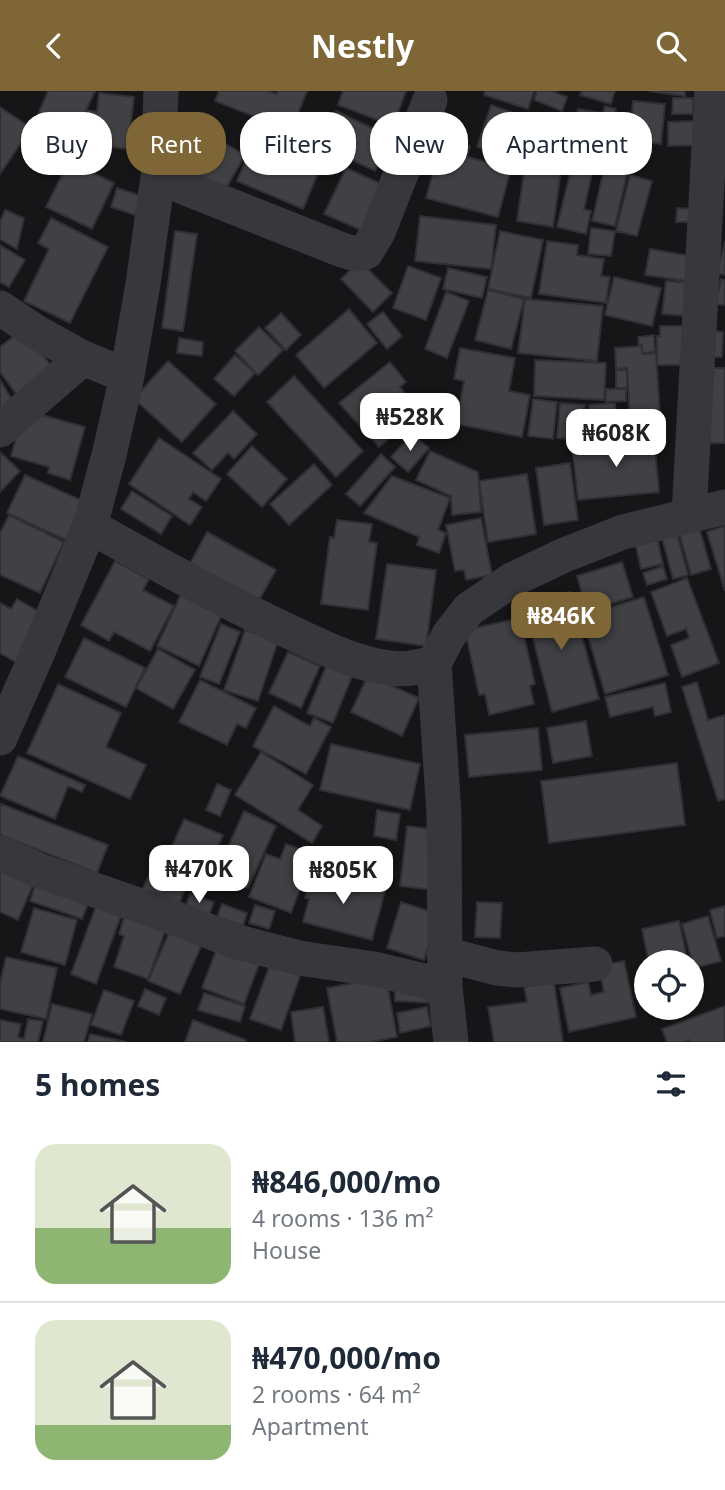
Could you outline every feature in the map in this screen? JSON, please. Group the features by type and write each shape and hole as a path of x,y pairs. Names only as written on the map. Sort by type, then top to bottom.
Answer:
{"street":[{"path":"0,738 90,526 110,451 127,376 143,284 158,177 161,91"},
{"path":"689,515 712,91"},
{"path":"158,177 342,250 356,254 366,253 378,232 430,100"},
{"path":"0,308 83,358 127,376"},
{"path":"0,430 83,358"},
{"path":"452,1042 445,970 444,814 434,663 449,635 469,609 512,580 562,556 623,533 725,507"},
{"path":"90,526 239,607 331,651 375,666 407,670 434,663"},
{"path":"0,853 40,871 234,941 299,958 373,969 517,970 595,964"}],"building":[{"path":"48,91 95,91 85,112 39,112"},
{"path":"219,91 269,91 276,94 278,91 307,91 299,112 243,112 215,101"},
{"path":"343,91 406,91 398,112 370,112 370,117 338,105"},
{"path":"485,91 534,91 528,109 484,95"},
{"path":"537,91 552,91 567,97 562,111 534,100"},
{"path":"582,91 615,91 611,104 580,95"},
{"path":"649,91 685,91 685,96"},
{"path":"99,93 134,97 132,112 126,112 126,149 112,147 112,112 97,112"},
{"path":"673,98 693,98 693,114 672,114"},
{"path":"633,101 665,104 661,144 652,143 652,112 632,112"},
{"path":"491,105 511,112 489,112"},
{"path":"605,106 616,109 615,112 603,112"},
{"path":"0,107 21,121 21,143 0,174"},
{"path":"356,120 370,127 370,169 356,162"},
{"path":"695,121 703,145 668,146 668,122"},
{"path":"482,132 482,149 477,147"},
{"path":"226,144 240,152 240,164 224,192 194,175 226,175"},
{"path":"468,157 482,161 482,175 509,175 498,217 426,198 432,175 468,175"},
{"path":"356,172 384,185 363,231 324,214 343,175 356,175"},
{"path":"240,174 317,175 303,209 237,181"},
{"path":"62,175 98,175 114,183 92,229 46,207"},
{"path":"524,175 560,175 553,227 517,221"},
{"path":"570,175 592,175 584,209 591,211 586,234 557,227"},
{"path":"603,175 627,175 615,226 592,221"},
{"path":"630,175 652,181 637,236 616,231"},
{"path":"117,188 142,196 135,215 111,207"},
{"path":"677,208 695,209 695,222 676,222"},
{"path":"5,210 24,218 17,249 0,239 0,222"},
{"path":"420,216 496,225 491,269 415,261"},
{"path":"51,218 108,247 70,323 24,301 49,249 38,243"},
{"path":"591,228 615,231 611,256 588,254"},
{"path":"175,231 197,234 183,331 162,328"},
{"path":"500,231 543,240 531,298 488,289"},
{"path":"547,241 578,245 577,255 604,259 601,276 610,277 606,303 539,294"},
{"path":"725,242 725,275 717,273"},
{"path":"0,245 25,260 9,287 0,282"},
{"path":"650,249 691,256 686,281 645,275"},
{"path":"360,261 392,293 373,312 341,279"},
{"path":"408,266 441,278 426,320 393,308"},
{"path":"448,268 487,277 482,298 443,289"},
{"path":"614,277 661,288 652,326 605,315"},
{"path":"721,279 725,280 725,305 716,304"},
{"path":"666,281 691,283 688,316 662,314"},
{"path":"488,290 524,299 511,349 475,340"},
{"path":"446,292 469,301 447,358 425,349"},
{"path":"525,299 603,306 597,361 518,353"},
{"path":"349,309 377,343 324,388 296,355"},
{"path":"383,312 402,336 387,349 367,324"},
{"path":"281,313 301,335 286,350 265,328"},
{"path":"660,326 686,326 686,365 657,365 657,336 660,336"},
{"path":"259,327 283,350 258,375 235,351"},
{"path":"23,329 52,367 17,395 0,372 0,347"},
{"path":"703,331 723,332 722,357 703,357"},
{"path":"654,335 655,352 642,353 638,337"},
{"path":"179,338 203,342 202,356 177,353"},
{"path":"642,346 642,354 656,353 660,417 630,419 627,368 616,369 615,348"},
{"path":"460,348 515,358 509,391 530,395 522,437 456,424 464,381 454,379"},
{"path":"235,355 255,373 234,396 214,379"},
{"path":"535,360 606,363 604,400 534,396"},
{"path":"168,361 216,404 182,442 134,399"},
{"path":"390,362 406,382 400,387 421,413 379,447 339,403"},
{"path":"710,368 725,368 725,443 710,443"},
{"path":"616,370 627,370 627,388 616,388"},
{"path":"294,376 363,451 336,477 267,402"},
{"path":"0,380 16,406 0,417"},
{"path":"606,389 626,389 626,401 606,402"},
{"path":"533,399 557,402 553,439 528,436"},
{"path":"560,403 585,405 583,440 557,438"},
{"path":"615,403 617,434 591,436 589,405"},
{"path":"24,410 85,427 70,480 48,473 49,467 11,456"},
{"path":"233,411 257,434 234,459 228,453 212,470 193,453"},
{"path":"629,423 642,423 641,435 629,435"},
{"path":"412,434 429,448 408,472 391,457"},
{"path":"159,438 221,479 206,501 193,492 189,499 202,507 190,525 129,484"},
{"path":"654,438 659,492 578,500 572,446"},
{"path":"252,446 287,479 262,507 227,474"},
{"path":"430,451 478,472 481,512 452,515 451,496 416,480"},
{"path":"0,452 20,471 0,492"},
{"path":"381,454 395,467 360,506 346,494"},
{"path":"570,463 578,520 544,525 536,468"},
{"path":"314,464 332,485 289,525 270,504"},
{"path":"527,474 536,534 488,542 479,481"},
{"path":"25,475 83,501 66,540 7,513"},
{"path":"392,476 450,498 438,530 446,533 439,553 417,545 419,537 364,513"},
{"path":"132,491 172,516 161,534 121,509"},
{"path":"9,515 64,542 40,593 0,575 0,533"},
{"path":"481,518 492,575 466,580 464,570 455,571 446,525"},
{"path":"337,520 372,524 369,542 377,543 368,610 321,604 330,537 334,538"},
{"path":"698,523 711,569 691,575 678,529"},
{"path":"675,526 688,575 673,579 660,530"},
{"path":"725,526 725,591 707,532"},
{"path":"207,532 276,570 257,604 189,565"},
{"path":"657,537 663,564 641,569 635,542"},
{"path":"115,561 149,579 143,590 174,606 150,651 114,632 109,641 81,625"},
{"path":"622,562 633,597 587,611 577,576"},
{"path":"387,564 436,570 426,646 376,639"},
{"path":"663,566 667,579 647,585 643,573"},
{"path":"687,578 719,663 682,677 671,645 689,638 686,629 667,636 651,592"},
{"path":"570,592 599,699 552,712 524,604"},
{"path":"181,594 223,612 199,666 157,646"},
{"path":"644,597 668,675 605,694 582,616"},
{"path":"17,599 45,615 17,663 0,653 0,603 11,609"},
{"path":"520,618 535,684 530,686 534,704 489,715 485,694 479,695 465,630"},
{"path":"221,624 240,632 219,684 200,677"},
{"path":"245,630 278,641 258,701 224,690"},
{"path":"84,638 145,668 126,707 65,677"},
{"path":"158,649 195,670 173,709 136,688"},
{"path":"288,652 320,666 301,708 269,693"},
{"path":"327,664 353,674 333,723 307,713"},
{"path":"368,675 419,698 402,736 351,712"},
{"path":"200,680 256,708 246,728 237,724 227,745 179,722"},
{"path":"697,682 708,720 725,715 725,799 718,801 682,687"},
{"path":"665,683 671,712 655,716 653,707 610,717 605,697"},
{"path":"58,684 121,713 106,747 146,765 130,799 27,753"},
{"path":"274,706 310,726 314,718 331,727 306,774 253,746"},
{"path":"586,721 592,756 553,763 547,728"},
{"path":"538,728 542,770 469,777 465,735"},
{"path":"331,744 420,764 410,810 320,790"},
{"path":"261,752 313,785 298,810 322,826 312,843 235,795"},
{"path":"18,756 85,785 82,792 68,786 55,819 0,796"},
{"path":"677,763 685,825 549,843 541,781"},
{"path":"217,784 231,790 220,816 206,810"},
{"path":"1,804 108,845 97,873 0,835"},
{"path":"377,810 400,814 396,840 374,836"},
{"path":"244,811 276,826 248,888 216,874"},
{"path":"184,819 223,835 203,881 164,865"},
{"path":"407,826 439,830 432,890 400,886"},
{"path":"286,844 313,854 291,913 249,897 266,854 280,859"},
{"path":"0,858 37,875 18,920 0,912"},
{"path":"151,870 187,885 178,906 142,891"},
{"path":"312,872 385,891 372,940 303,922 309,899 305,898"},
{"path":"37,880 90,899 82,919 30,901"},
{"path":"190,894 214,902 208,917 185,908"},
{"path":"98,901 123,910 96,984 71,974"},
{"path":"401,902 438,914 424,960 387,948"},
{"path":"477,902 502,903 500,938 475,937"},
{"path":"222,904 247,913 243,926 217,917"},
{"path":"255,905 275,911 269,929 249,923"},
{"path":"725,906 725,936 717,938 710,910"},
{"path":"34,908 77,920 65,965 21,952"},
{"path":"127,908 168,923 148,979 114,967 124,936 119,934"},
{"path":"708,916 721,961 704,965 704,950 689,950 682,924"},
{"path":"174,921 206,935 180,994 148,981"},
{"path":"679,921 685,950 646,950 642,929"},
{"path":"219,943 261,959 244,1004 202,988"},
{"path":"6,957 57,968 46,1019 0,1009 0,983"},
{"path":"272,959 302,970 281,1030 250,1019"},
{"path":"624,961 634,1017 569,1032 560,988 588,982 591,995 604,992 599,966"},
{"path":"386,977 397,1037 370,1042 337,1042 327,988"},
{"path":"554,982 563,1042 494,1042 488,1007 527,1002 524,987"},
{"path":"395,985 436,1003 395,1001"},
{"path":"145,989 166,998 159,1015 138,1006"},
{"path":"104,990 134,1001 121,1035 91,1025"},
{"path":"204,993 245,1006 240,1022 198,1010"},
{"path":"52,1004 92,1014 84,1042 43,1042"},
{"path":"725,1006 725,1042 667,1042 662,1029 687,1020 704,1020 704,1014"},
{"path":"323,1007 329,1042 295,1042 291,1012"},
{"path":"427,1007 431,1026 400,1033 397,1013"},
{"path":"28,1019 43,1021 38,1042 0,1042 0,1020 21,1024 18,1037 24,1039"},
{"path":"193,1020 246,1040 185,1042"},
{"path":"90,1034 126,1042 88,1042"}]}
